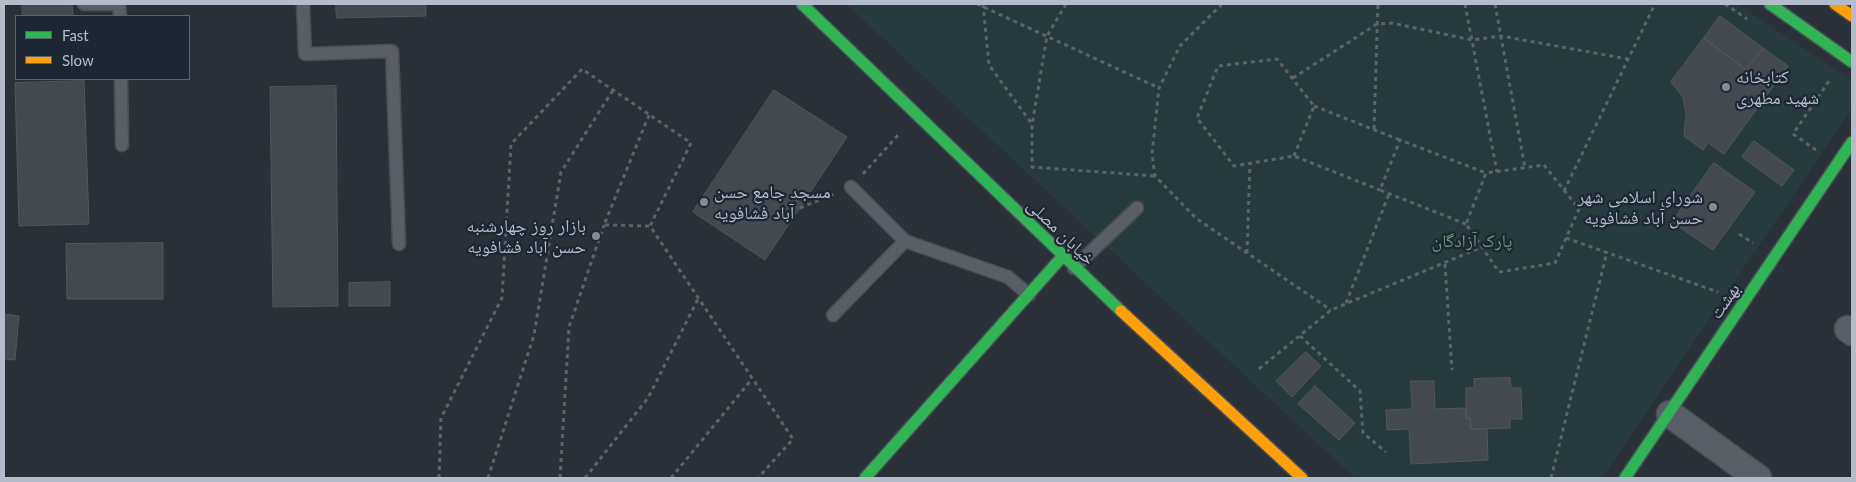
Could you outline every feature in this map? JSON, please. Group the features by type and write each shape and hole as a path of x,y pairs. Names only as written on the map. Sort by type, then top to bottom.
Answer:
{"street":[{"name":"خیابان مصلی","path":"802,4 1062,257 1302,478"},
{"path":"1770,4 1852,62"},
{"path":"1835,4 1852,16"},
{"name":"بهشت","path":"1625,478 1852,142"},
{"path":"865,478 1062,257"},
{"path":"1670,414 1758,478"}],"lane":[{"path":"84,4 120,4 120,15"},
{"path":"303,4 304,54 392,51 399,244"},
{"path":"121,80 122,145"},
{"path":"851,187 905,241 1008,277 1029,295"},
{"path":"1074,268 1137,208"},
{"path":"833,315 905,241"}],"path":[{"path":"976,4 983,5 1159,88"},
{"path":"1066,4 1046,36 1032,125 1032,167 1155,176"},
{"path":"1222,4 1180,46 1159,88 1152,154 1155,176 1197,219 1331,310"},
{"path":"1374,130 1378,4"},
{"path":"1465,4 1497,172"},
{"path":"1495,4 1525,168"},
{"path":"1564,191 1655,4"},
{"path":"1725,4 1750,21"},
{"path":"983,5 989,65 1032,125"},
{"path":"1292,78 1377,24 1392,23 1472,40 1501,36 1628,59"},
{"path":"1277,60 1314,106 1486,173 1544,165 1579,209 1555,263 1499,272 1466,224 1294,156 1234,166 1197,118 1218,66 1277,60"},
{"path":"439,478 441,418 502,298 511,144 582,69 691,143 650,226"},
{"path":"1824,72 1832,78 1793,134 1838,164"},
{"path":"488,478 534,335 560,172 613,90"},
{"path":"1294,156 1314,106"},
{"path":"560,478 569,328 604,225 649,115"},
{"path":"800,208 851,187 916,116"},
{"path":"1380,190 1400,140"},
{"path":"1247,253 1250,163"},
{"path":"1466,224 1486,173"},
{"path":"1346,304 1390,194"},
{"path":"604,225 650,226"},
{"path":"650,226 793,439 758,478"},
{"path":"1566,238 1718,292 1740,309"},
{"path":"1259,369 1331,310 1482,247"},
{"path":"1552,478 1607,252"},
{"path":"1445,264 1452,370"},
{"path":"585,478 648,398 698,298"},
{"path":"1300,336 1360,391 1362,433 1386,452"},
{"path":"670,478 752,379"}],"green space":[{"name":"پارک آزادگان","path":"846,4 1738,4 1852,80 1852,108 1602,478 1355,478"}],"building":[{"path":"22,4 72,4 73,15 23,15"},
{"path":"336,4 426,4 426,16 337,18"},
{"path":"1720,16 1763,48 1746,70 1704,38"},
{"name":"کتابخانه شهید مطهری","path":"1704,38 1746,70 1763,48 1788,66 1724,154 1708,143 1703,150 1684,136 1686,113 1683,97 1671,82"},
{"path":"84,81 89,224 19,226 15,83"},
{"path":"336,86 338,306 273,307 270,87"},
{"name":"مسجد جامع حسن آباد فشافویه","path":"774,90 847,137 765,260 693,212"},
{"path":"1754,141 1794,170 1782,186 1742,157"},
{"name":"شورای اسلامی شهر حسن آباد فشافویه","path":"1714,163 1755,192 1713,250 1672,222"},
{"path":"163,243 163,299 67,299 66,244"},
{"path":"390,282 390,306 349,306 349,283"},
{"path":"4,314 19,316 15,360 4,359"},
{"path":"1306,352 1321,366 1292,397 1276,381"},
{"path":"1510,378 1511,388 1521,388 1522,419 1510,419 1510,428 1471,429 1470,418 1466,418 1466,388 1474,388 1474,379"},
{"path":"1411,381 1434,381 1435,409 1466,408 1466,418 1470,418 1471,429 1487,429 1488,460 1411,464 1409,429 1387,430 1386,410 1412,409"},
{"path":"1315,386 1355,423 1339,440 1298,404"}],"traffic: fast":[{"path":"802,4 1121,311"},
{"path":"1770,4 1852,62"},
{"path":"1625,478 1852,142"},
{"path":"865,478 1062,257"}],"traffic: slow":[{"path":"1835,4 1852,16"},
{"path":"1121,311 1302,478"}],"place":[{"name":"کتابخانه شهید مطهری","path":"1726,87"},
{"name":"مسجد جامع حسن آباد فشافویه","path":"704,202"},
{"name":"شورای اسلامی شهر حسن آباد فشافویه","path":"1713,207"},
{"name":"بازار روز چهارشنبه حسن آباد فشافویه","path":"596,236"}]}
